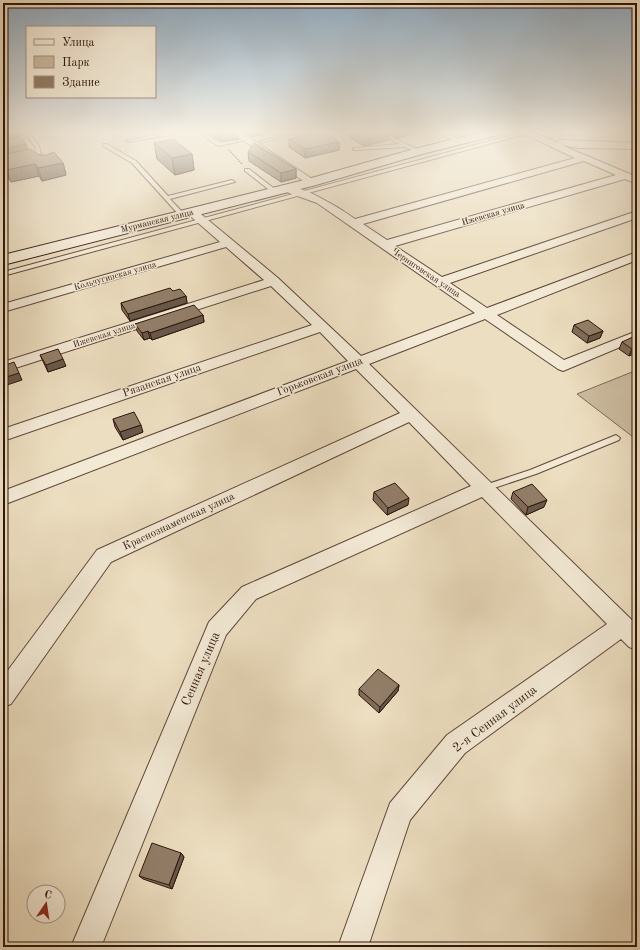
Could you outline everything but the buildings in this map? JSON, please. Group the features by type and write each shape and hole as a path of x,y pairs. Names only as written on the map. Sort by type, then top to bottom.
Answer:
{"main road":[{"name":"Мурманская улица","path":"3,260 192,216 335,175"}],"street":[{"path":"302,175 312,182"},
{"path":"354,222 522,175"},
{"path":"625,176 637,181"},
{"name":"Ижевская улица","path":"384,245 625,176"},
{"name":"Черниговская улица","path":"280,190 301,193 321,201 354,222 384,245 441,282 486,315 563,366 637,335"},
{"path":"441,282 637,214"},
{"path":"192,216 228,243 273,281 322,326 357,364 485,488 630,633"},
{"name":"Кольчугинская улица","path":"3,308 228,243"},
{"name":"Горьковская улица","path":"3,498 486,315 637,256"},
{"name":"Ижевская улица","path":"3,368 273,281"},
{"name":"Рязанская улица","path":"3,435 322,326"},
{"name":"Краснознаменская улица","path":"3,696 104,556 410,415"},
{"name":"Сенная улица","path":"86,947 217,629 249,593 485,488"},
{"name":"2-я Сенная улица","path":"353,947 399,812 456,744 630,633"}],"lane":[{"path":"146,175 167,198 192,216"},
{"path":"256,175 280,190"},
{"path":"3,274 192,216 301,193 367,175"},
{"path":"167,198 232,182"},
{"path":"485,488 533,472 616,438"}],"green space":[{"path":"637,370 637,440 577,394"}]}
